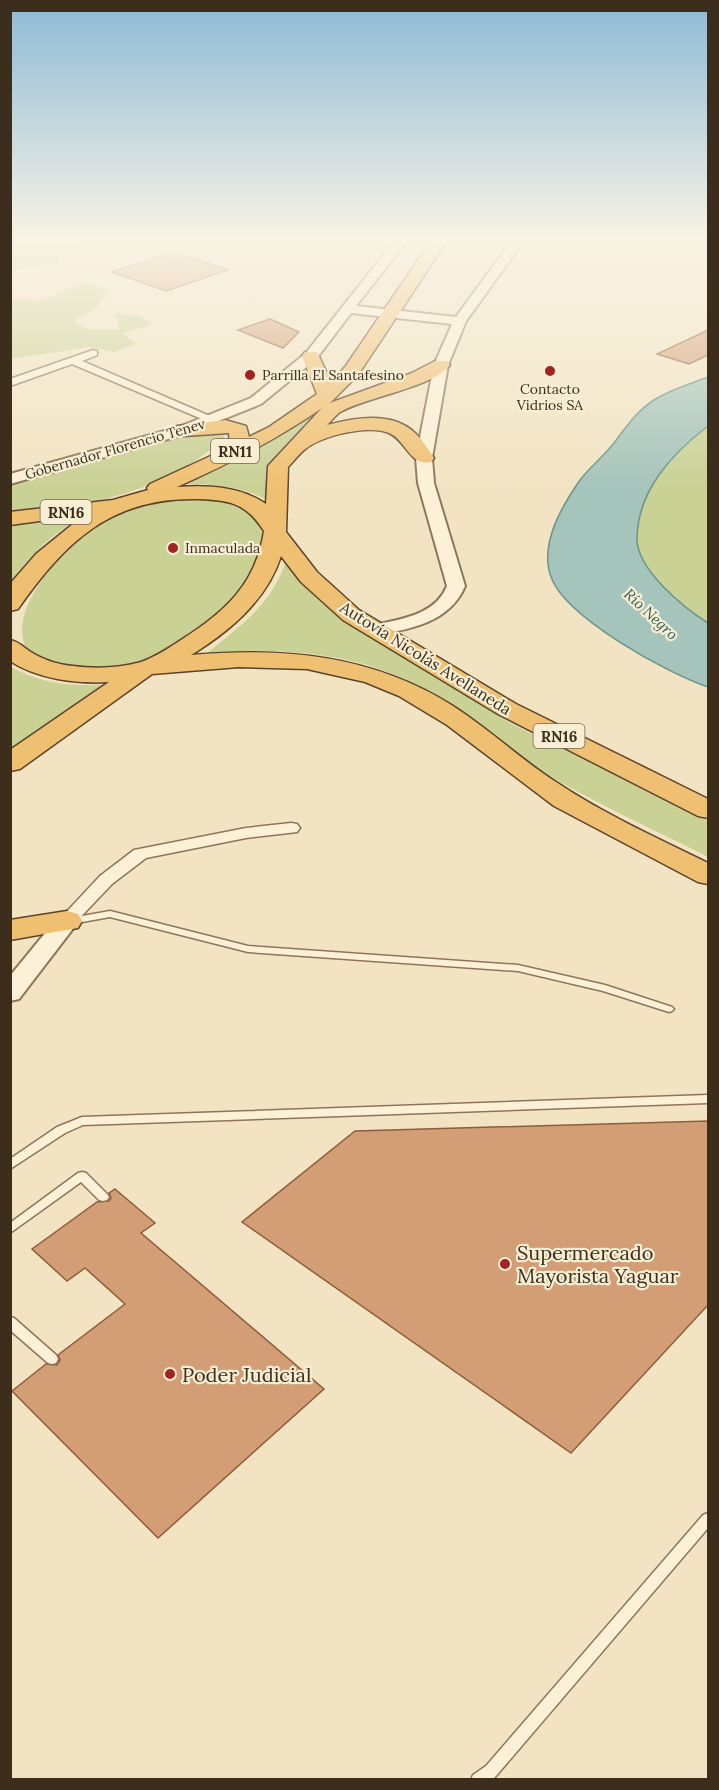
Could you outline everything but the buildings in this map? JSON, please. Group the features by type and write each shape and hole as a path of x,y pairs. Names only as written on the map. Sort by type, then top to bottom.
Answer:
{"highway":[{"name":"RN11","path":"10,604 26,578 47,555 82,528 130,501 276,431 330,402 375,363 395,322"},
{"path":"311,356 330,402 418,377 441,365"},
{"name":"RN11","path":"10,763 65,722 152,666 201,638 246,600 262,576 275,532 278,465 320,419 330,402"},
{"path":"289,454 310,439 340,427 361,424 392,428 405,434 424,458"},
{"path":"184,430 225,426 239,430 240,448"},
{"name":"RN11","path":"130,501 177,493 229,495 256,506 275,532"},
{"name":"RN16","path":"10,519 130,501"},
{"name":"Autovía Nicolás Avellaneda","path":"275,532 309,577 351,615 507,709 702,807"},
{"name":"RN11","path":"10,646 31,663 71,674 107,674 152,666"},
{"path":"152,666 230,659 292,659 337,665 376,676 419,696 444,712 565,801 708,875"},
{"path":"10,930 67,921"}],"street":[{"name":"Gobernador Florencio Tenev","path":"10,479 184,430 256,401 311,356 337,322"},
{"path":"376,630 420,618 448,604 454,596 456,586 426,483 424,458 441,365 460,322"},
{"path":"10,383 93,352"},
{"path":"71,360 213,420"},
{"path":"10,993 67,921 106,880 140,854 246,833 291,828"}],"lane":[{"path":"67,921 110,914 248,949 518,968 605,988 669,1009"},
{"path":"10,1165 61,1130 82,1121 708,1100"},
{"path":"10,1229 81,1176 103,1197"},
{"path":"10,1322 52,1359"},
{"path":"478,1779 491,1771 708,1519"}],"green space":[{"path":"11,322 74,322 85,329 119,329 118,322 151,322 144,327 122,333 136,344 114,352 90,347 11,359"},
{"path":"321,408 271,462 268,500 227,487 183,484 238,459 288,431"},
{"path":"708,426 708,623 675,598 653,575 644,562 637,538 639,520 651,488 670,460"},
{"path":"194,431 222,432 225,438 215,448 182,469 135,490 86,504 11,516 11,483"},
{"path":"212,498 237,505 255,516 260,525 262,542 253,574 228,605 211,620 193,635 173,647 134,664 105,668 79,667 53,662 28,652 22,634 25,614 34,593 64,554 82,537 115,515 139,506 175,500"},
{"path":"90,513 66,527 46,543 27,561 11,582 11,523"},
{"path":"286,560 313,595 331,611 510,723 708,821 708,857 563,784 526,761 442,700 407,680 383,670 334,657 309,654 258,651 207,653 243,623 264,601 281,575"},
{"path":"11,667 50,682 120,684 11,759"}],"water":[{"name":"Río Negro","path":"708,377 708,426 670,460 651,488 639,520 637,538 644,562 663,587 708,623 708,687 644,657 596,626 560,593 551,577 548,552 554,526 573,490 637,414 660,396"}],"place":[{"name":"Contacto Vidrios SA","path":"550,371"},
{"name":"Parrilla El Santafesino","path":"250,375"},
{"name":"Inmaculada","path":"173,548"},
{"name":"Supermercado Mayorista Yaguar","path":"505,1264"},
{"name":"Poder Judicial","path":"170,1374"}]}
